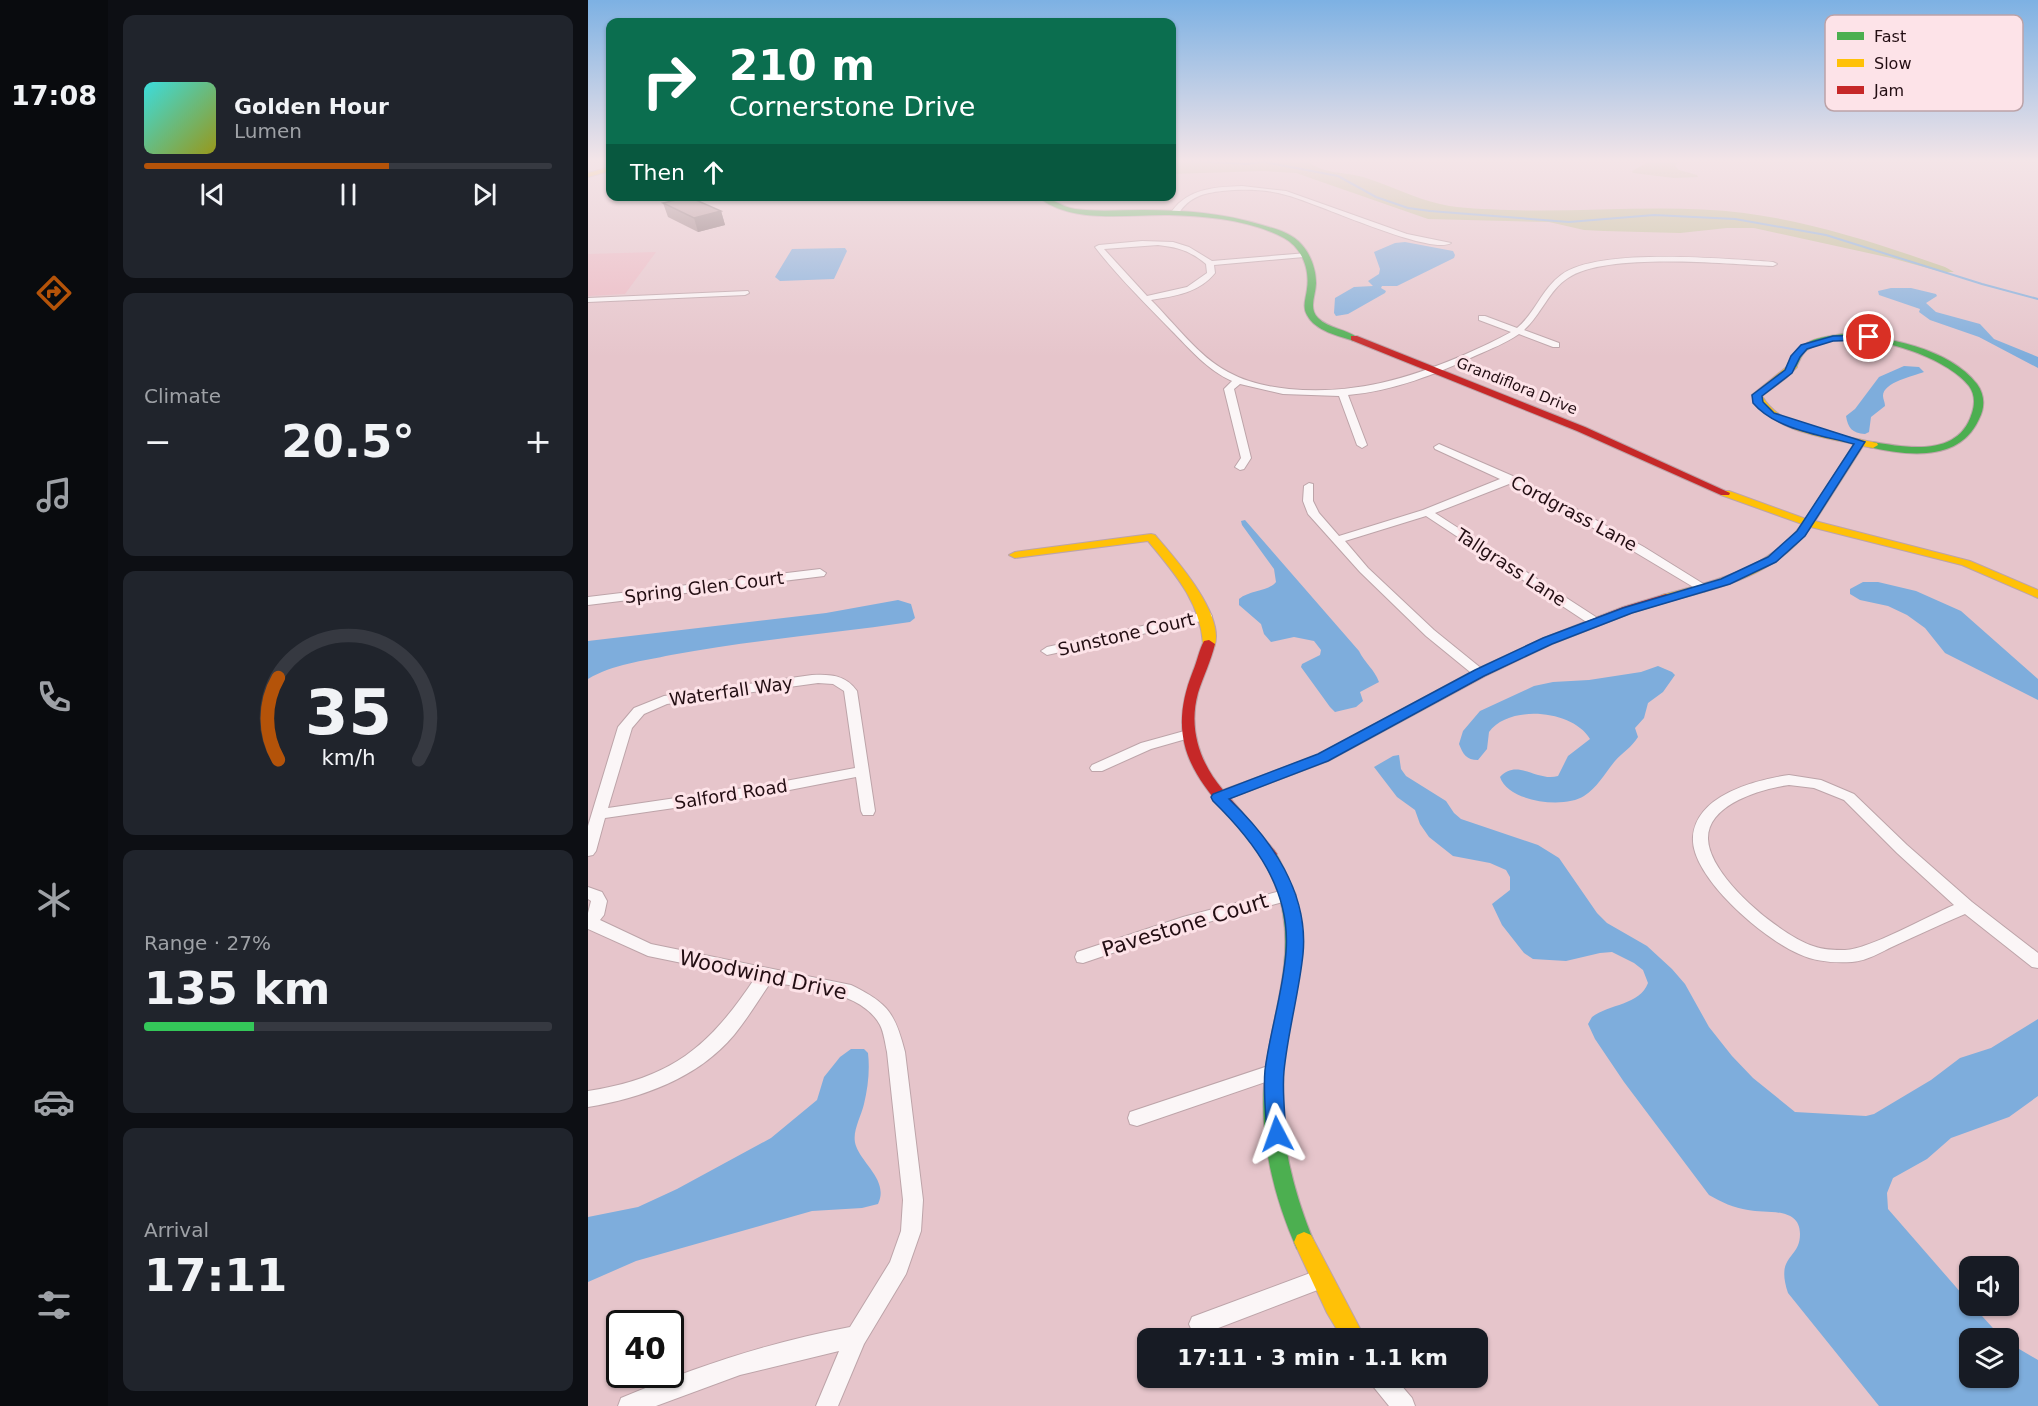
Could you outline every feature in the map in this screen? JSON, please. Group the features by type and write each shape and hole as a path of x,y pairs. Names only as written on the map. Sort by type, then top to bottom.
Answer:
{"main road":[{"path":"1259,226 1288,238 1300,248 1304,255"},
{"name":"Grandiflora Drive","path":"1304,255 1312,281 1307,307 1314,320 1330,329 1581,429 1725,495 1808,523 1969,564 2038,594"},
{"path":"1860,336 1885,339 1912,347 1962,375 1978,394 1980,406 1969,434 1952,444 1917,450 1860,442 1793,424 1771,415 1758,403 1757,395 1789,371 1796,356 1804,347 1824,340 1860,336"},
{"path":"1219,797 1323,758 1480,673 1595,622 1745,574 1772,559 1792,543 1808,523 1860,442"},
{"path":"1015,555 1151,537 1198,599 1206,616 1209,644 1188,702 1188,734 1201,773 1219,797 1261,843 1288,894 1294,921 1295,952 1274,1072 1277,1134 1286,1183 1300,1230 1321,1279 1348,1328"}],"street":[{"path":"1376,226 1422,239 1447,243"},
{"path":"1145,299 1174,294 1200,284 1211,273 1210,263 1197,252 1167,245 1136,243 1099,247 1145,299 1215,368 1238,380 1266,388 1297,393 1342,394 1393,386 1434,371 1518,331 1538,313 1557,282 1566,275 1590,267 1672,260 1773,264"},
{"path":"1210,263 1304,255"},
{"path":"588,300 745,293"},
{"path":"1482,318 1556,345"},
{"path":"1238,380 1229,389 1246,458 1240,467"},
{"path":"1342,394 1362,445"},
{"name":"Cordgrass Lane","path":"1439,447 1512,479 1619,535 1704,588"},
{"path":"1337,540 1427,512 1512,479"},
{"path":"1309,486 1310,507 1337,540 1395,602 1480,673"},
{"name":"Tallgrass Lane","path":"1427,512 1595,622"},
{"name":"Spring Glen Court","path":"588,601 820,573"},
{"name":"Sunstone Court","path":"1047,651 1206,616"},
{"name":"Waterfall Way","path":"588,851 628,722 645,707 675,698 812,679 839,681 850,688 853,697 868,811"},
{"path":"1097,768 1146,746 1188,734"},
{"name":"Salford Road","path":"599,814 774,788 863,771"},
{"path":"1966,906 1872,951 1846,957 1817,954 1804,950 1778,935 1735,897 1706,861 1700,833 1714,809 1736,796 1776,781 1816,783 1849,797 1902,849 1966,906 2038,962"},
{"path":"588,893 596,896 599,908 588,922"},
{"name":"Pavestone Court","path":"1083,957 1202,917 1288,894"},
{"name":"Woodwind Drive","path":"588,922 648,951 831,985 868,1001 884,1017 895,1045 913,1215 911,1231 899,1267 856,1337 827,1406"},
{"path":"588,1099 627,1092 651,1084 693,1060 726,1031 767,974"},
{"path":"1137,1118 1274,1072"},
{"path":"1200,1324 1321,1279"},
{"path":"629,1406 738,1365 856,1337"},
{"path":"1389,1388 1404,1406"}],"shaded area":[{"path":"656,252 625,294 588,296 588,254"}],"green space":[{"path":"1565,226 1810,226 1871,242 1954,272 1942,272 1891,258 1754,228 1727,228 1680,233 1584,230"}],"water":[{"path":"1405,242 1453,251 1455,255 1454,258 1397,286 1382,286 1385,293 1348,314 1336,316 1334,313 1335,298 1354,287 1373,286 1368,281 1379,274 1380,269 1374,252 1395,243"},
{"path":"845,248 847,251 834,279 780,281 775,277 792,249"},
{"path":"1891,288 1911,288 1936,294 1937,296 1926,303 1936,312 1980,324 1994,339 2038,357 2038,368 1979,337 1930,320 1919,312 1920,309 1879,295 1878,291"},
{"path":"1904,366 1919,367 1924,372 1893,383 1884,391 1885,406 1871,417 1869,432 1865,434 1851,429 1846,416 1855,409 1879,377"},
{"path":"1245,520 1359,651 1375,674 1379,682 1360,692 1363,701 1356,707 1335,712 1301,667 1302,664 1320,655 1321,650 1314,641 1294,637 1271,642 1264,634 1261,624 1239,605 1239,599 1243,596 1268,588 1276,582 1274,569 1242,525 1241,521"},
{"path":"1863,582 1878,582 1916,591 1961,611 2038,679 2038,700 1945,653 1925,628 1907,615 1888,606 1860,600 1850,594 1850,589"},
{"path":"898,600 911,604 915,618 910,622 671,655 618,666 588,679 588,641 826,613"},
{"path":"1658,666 1675,675 1663,692 1648,703 1644,718 1635,728 1638,737 1593,789 1575,800 1538,801 1514,792 1505,786 1500,777 1513,770 1542,776 1558,776 1568,756 1590,739 1582,729 1570,722 1541,714 1511,717 1498,723 1489,732 1487,749 1478,760 1466,756 1459,744 1463,731 1480,711 1534,686 1641,672"},
{"path":"1399,755 1401,769 1406,776 1446,801 1461,819 1538,845 1559,858 1597,913 1607,923 1647,946 1672,969 1685,984 1709,1027 1732,1056 1753,1078 1795,1112 1866,1116 1874,1114 1931,1080 1960,1058 1991,1048 2038,1019 2038,1096 2009,1117 1951,1138 1927,1159 1893,1178 1887,1193 1888,1209 1959,1291 1959,1316 1982,1316 1993,1328 1959,1328 1959,1388 2019,1388 2019,1349 2038,1360 2038,1406 1879,1406 1788,1293 1784,1271 1796,1249 1800,1234 1794,1219 1780,1213 1738,1208 1709,1195 1624,1082 1595,1039 1588,1024 1592,1017 1638,996 1648,983 1643,970 1612,952 1566,961 1533,959 1524,953 1502,925 1492,904 1510,890 1510,877 1506,870 1490,863 1453,856 1429,837 1420,824 1415,810 1397,797 1374,767"},
{"path":"851,1049 864,1049 868,1053 867,1091 855,1141 859,1153 878,1181 880,1196 878,1204 862,1208 812,1211 636,1261 588,1282 588,1217 638,1207 677,1189 771,1138 817,1100 824,1077 840,1057"}],"waterway":[{"path":"1773,226 1826,235 1982,284 2038,299"}],"traffic: fast":[{"path":"1256,226 1284,235 1301,248 1311,274 1310,314 1327,328 1354,338"},
{"path":"1792,367 1804,348 1821,340 1842,337 1867,338 1893,343 1941,361 1960,372 1973,385 1979,400 1977,412 1969,430 1959,440 1933,450 1918,451 1873,445"},
{"path":"1269,854 1284,885 1292,914 1294,941 1288,996 1273,1085 1274,1125 1276,1145 1290,1205 1304,1242"}],"traffic: slow":[{"path":"1792,367 1757,395 1763,406 1773,415 1801,428 1860,442"},
{"path":"1666,598 1742,575 1783,552 1814,516 1860,442 1873,445"},
{"path":"1725,493 1783,515 1844,533 1975,566 2038,594"},
{"path":"1015,555 1151,537 1181,573 1198,599 1208,628 1209,644"},
{"path":"1304,1242 1348,1328"}],"traffic: jam":[{"path":"1354,338 1581,429 1725,493"},
{"path":"1219,797 1323,758 1480,673 1548,641 1627,610 1666,598"},
{"path":"1209,644 1188,709 1188,732 1192,752 1214,788 1269,854"}],"route":[{"path":"1277,1134 1274,1072 1295,952 1292,907 1282,880 1268,853 1246,824 1219,797 1323,758 1480,673 1548,641 1627,610 1745,574 1783,552 1801,533 1860,442 1793,424 1771,415 1761,408 1756,398 1757,395 1789,371 1796,356 1804,347 1815,342 1833,339 1869,337"}]}
